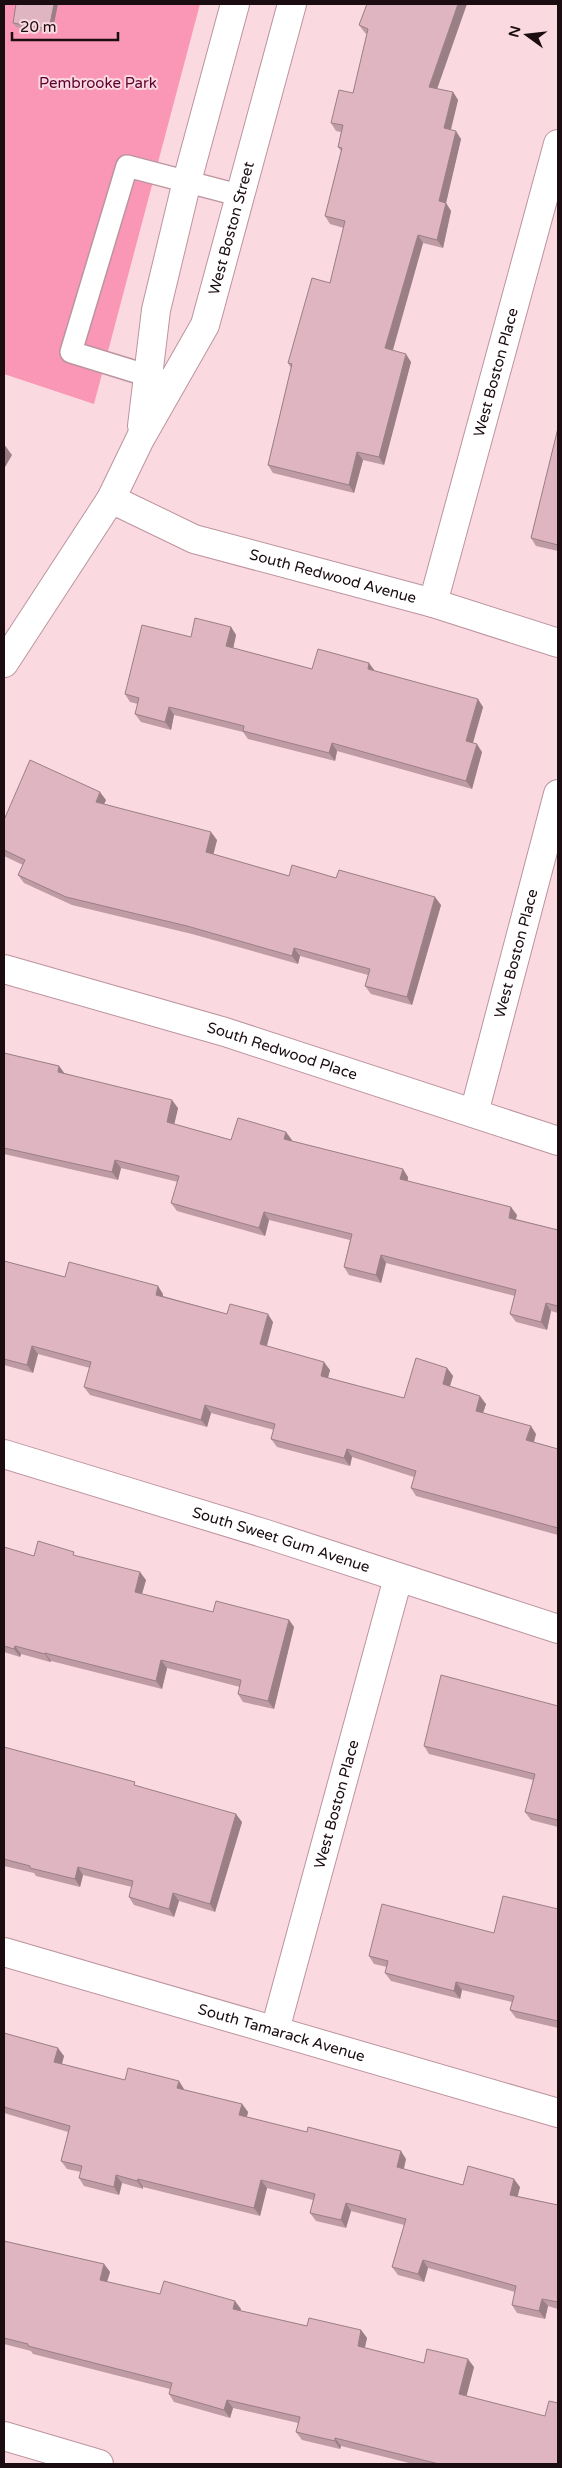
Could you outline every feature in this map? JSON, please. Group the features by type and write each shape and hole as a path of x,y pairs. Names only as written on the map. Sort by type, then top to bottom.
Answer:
{"street":[{"name":"West Boston Street","path":"160,379 156,310 187,181 235,4"},
{"name":"West Boston Street","path":"4,663 111,499 140,439 160,379 205,325 242,196 292,4"},
{"name":"West Boston Place","path":"433,603 558,144"},
{"name":"South Redwood Avenue","path":"111,499 194,539 433,603 558,643"},
{"name":"West Boston Place","path":"474,1113 558,794"},
{"name":"South Redwood Place","path":"4,969 225,1032 558,1141"},
{"name":"South Sweet Gum Avenue","path":"4,1454 257,1531 558,1629"},
{"name":"West Boston Place","path":"275,2030 398,1578"},
{"name":"South Tamarack Avenue","path":"4,1952 558,2113"},
{"path":"4,2436 100,2464"}],"lane":[{"path":"160,379 71,352 126,166 242,196"}],"green space":[{"name":"Pembrooke Park","path":"4,4 200,4 94,404 4,374"}],"building":[{"path":"16,4 54,4 49,29 13,23"},
{"path":"367,4 458,4 429,87 453,92 444,128 456,131 439,201 446,203 437,240 418,235 385,348 406,354 379,457 357,452 349,485 268,465 292,364 288,363 312,278 330,283 345,221 325,216 342,148 338,147 343,125 331,123 339,90 353,93 368,29 359,25"},
{"path":"558,428 558,545 531,538"},
{"path":"195,618 231,627 226,646 312,669 318,649 369,663 368,669 478,699 466,741 477,744 466,781 332,743 329,753 243,731 244,726 169,707 165,722 135,714 139,698 125,694 142,625 191,637"},
{"path":"30,760 100,792 96,802 211,832 206,852 289,876 292,865 336,878 339,870 435,897 407,997 365,986 370,969 294,948 292,956 187,926 66,897 18,875 25,860 4,850 4,820"},
{"path":"4,1053 59,1066 58,1072 172,1100 167,1122 231,1140 238,1118 286,1132 284,1139 403,1169 400,1179 511,1207 509,1218 558,1230 558,1306 546,1303 541,1322 510,1314 516,1290 381,1255 376,1275 344,1267 352,1234 264,1212 259,1228 171,1203 179,1176 115,1160 112,1172 4,1148"},
{"path":"4,1261 65,1277 69,1262 158,1286 156,1295 227,1314 230,1304 268,1314 260,1344 324,1362 321,1376 404,1398 416,1358 447,1368 443,1384 480,1396 476,1411 531,1426 526,1440 558,1449 558,1528 411,1488 416,1471 347,1449 344,1458 271,1439 275,1424 205,1405 201,1420 84,1387 91,1362 32,1346 27,1365 4,1359"},
{"path":"38,1541 74,1552 73,1555 140,1572 135,1592 213,1612 216,1601 289,1620 268,1701 238,1694 241,1680 161,1660 156,1681 15,1646 14,1649 4,1646 4,1547 34,1556"},
{"path":"441,1675 558,1706 558,1820 525,1812 535,1774 424,1746"},
{"path":"4,1747 135,1782 134,1785 236,1814 210,1904 173,1893 169,1909 129,1897 133,1881 78,1867 75,1879 30,1868 30,1866 4,1859"},
{"path":"503,1896 558,1909 558,2021 510,2010 514,1996 456,1982 454,1991 385,1973 388,1961 369,1956 382,1904 494,1933"},
{"path":"4,2033 58,2048 54,2062 125,2080 128,2068 179,2081 177,2088 242,2104 239,2115 307,2132 308,2127 401,2151 397,2167 463,2185 468,2166 514,2179 510,2195 558,2205 558,2302 542,2299 539,2311 512,2305 516,2286 423,2260 418,2274 392,2267 406,2219 346,2203 341,2220 310,2213 315,2194 261,2180 254,2208 116,2175 114,2187 79,2178 82,2166 61,2161 70,2126 4,2107"},
{"path":"4,2241 104,2264 100,2280 160,2294 164,2281 235,2301 233,2309 307,2326 309,2318 361,2330 358,2346 424,2363 427,2349 468,2359 459,2394 545,2416 549,2401 558,2403 558,2464 439,2464 335,2438 335,2441 296,2432 300,2417 227,2400 224,2410 169,2394 172,2383 28,2346 28,2344 4,2338"}]}
